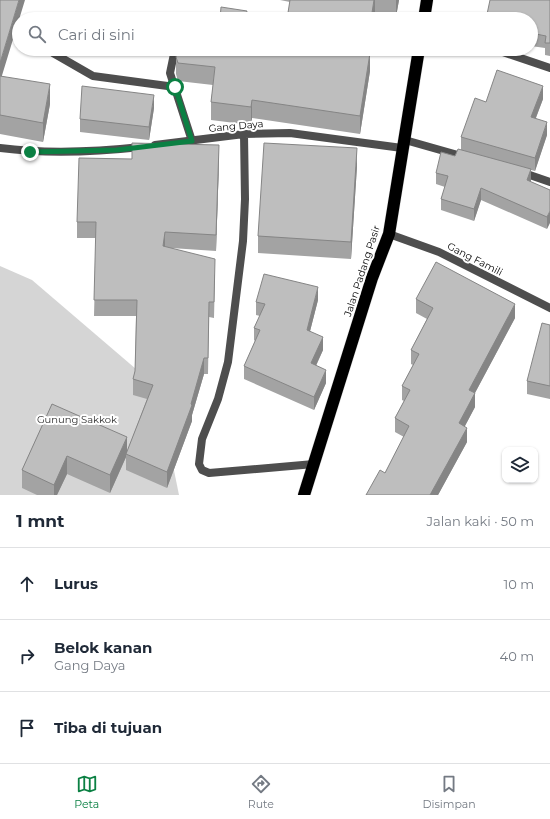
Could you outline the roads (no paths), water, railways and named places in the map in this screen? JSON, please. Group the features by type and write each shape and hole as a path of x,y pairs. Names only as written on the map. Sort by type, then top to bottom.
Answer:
{"highway":[{"path":"425,12 427,0"},
{"name":"Jalan Padang Pasir","path":"304,495 372,278 389,234 418,56"}],"street":[{"path":"58,56 93,76 175,87"},
{"path":"174,56 170,73 192,141"},
{"path":"515,56 550,68"},
{"name":"Gang Daya","path":"0,148 30,152 117,150 244,134 290,133 404,144 472,159"},
{"path":"244,134 244,227 235,312 228,362 218,399 202,439 199,464 202,470 208,473 314,464"},
{"path":"510,169 550,182"},
{"name":"Gang Famili","path":"389,234 439,252 550,308"}],"park label":[{"name":"Gunung Sakkok","path":"77,419"}]}
